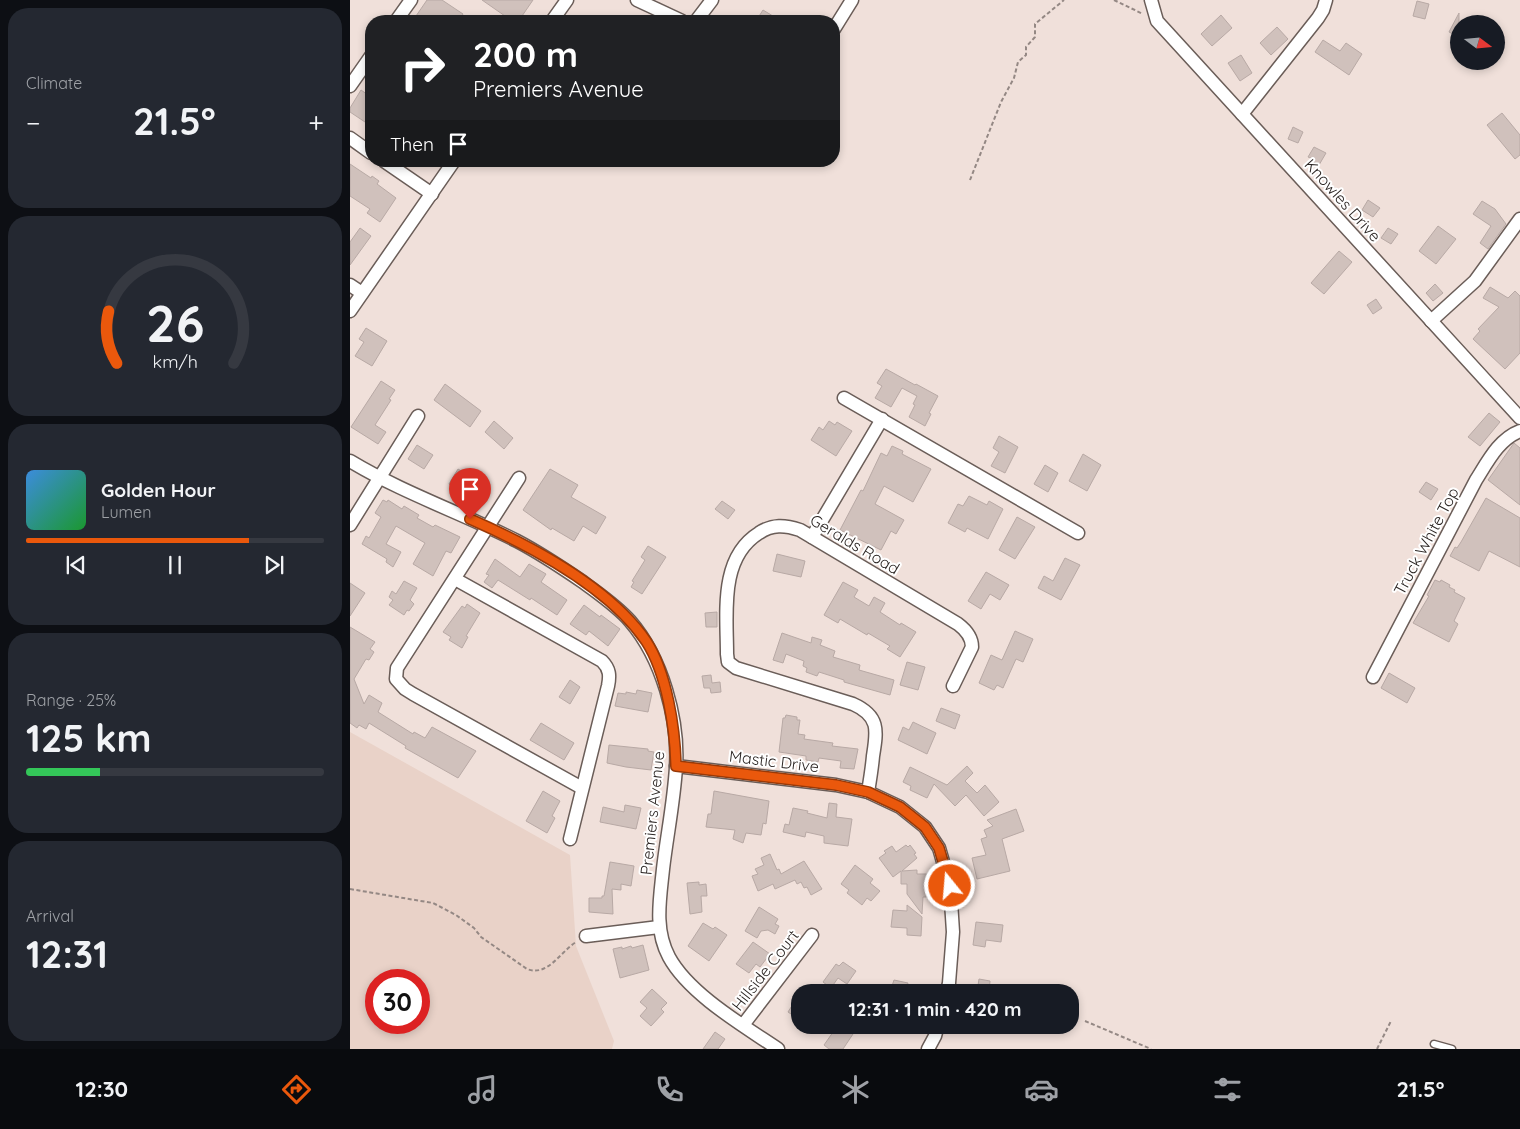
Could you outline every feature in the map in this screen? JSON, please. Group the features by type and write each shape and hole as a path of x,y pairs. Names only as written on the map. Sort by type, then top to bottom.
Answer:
{"street":[{"path":"400,15 411,0"},
{"path":"556,15 566,0"},
{"path":"637,0 669,15"},
{"path":"701,15 712,0"},
{"path":"840,19 852,0"},
{"name":"Knowles Drive","path":"1150,0 1157,21 1520,418"},
{"path":"1242,114 1318,18 1326,0"},
{"path":"350,86 365,65"},
{"path":"350,138 365,149"},
{"path":"393,167 432,194"},
{"path":"350,311 450,167"},
{"path":"1431,321 1475,282 1520,219"},
{"path":"350,285 362,293"},
{"path":"844,398 1078,533"},
{"path":"350,525 418,416"},
{"path":"812,537 882,419"},
{"name":"Truck White Top","path":"1373,677 1493,452 1511,434 1520,430"},
{"name":"Premiers Avenue","path":"350,461 380,478 536,551 601,596 629,620 646,642 654,656 665,689 673,725 676,766 658,909 659,927 668,956 676,969 696,990 778,1049"},
{"path":"519,478 397,668 396,679 404,689 582,788"},
{"name":"Geralds Road","path":"868,792 876,734 875,724 869,713 853,704 736,668 728,662 728,590 731,571 743,546 754,536 773,526 790,526 812,537 964,629 972,641 972,647 953,686"},
{"path":"455,579 607,665 609,671 608,686 570,839"},
{"name":"Mastic Drive","path":"676,766 836,785 868,792 900,807 925,827 939,848 950,886 954,932 949,984"},
{"path":"586,936 659,927"},
{"name":"Hillside Court","path":"743,1025 812,935"},
{"path":"928,1049 936,1034"}],"lane":[{"path":"1434,1044 1452,1049"}],"path":[{"path":"970,180 1001,102 1014,78 1018,62 1026,55 1026,48 1035,37 1035,24 1064,0"},
{"path":"1114,0 1157,21"},
{"path":"350,889 441,906 474,928 481,937 527,968 535,971 548,967 570,946 586,936"},
{"path":"1086,1021 1151,1049"},
{"path":"1377,1049 1391,1022"}],"shaded area":[{"path":"350,732 570,855 576,946 614,1041 612,1049 350,1049"}],"building":[{"path":"427,0 442,0 463,14 462,15 417,15"},
{"path":"482,0 533,0 523,15 504,15"},
{"path":"1417,1 1429,4 1425,19 1413,16"},
{"path":"763,10 771,15 760,15"},
{"path":"1221,15 1232,28 1212,46 1201,34"},
{"path":"1277,27 1288,39 1271,55 1260,43"},
{"path":"1323,40 1340,51 1346,43 1362,54 1349,75 1315,52"},
{"path":"1241,55 1252,73 1240,81 1228,63"},
{"path":"361,90 365,93 365,122 350,112 350,108"},
{"path":"1502,113 1520,135 1520,155 1515,159 1487,125"},
{"path":"1293,127 1303,132 1298,143 1288,139"},
{"path":"1314,147 1326,153 1319,165 1308,157"},
{"path":"350,164 379,181 377,184 396,198 380,222 367,213 370,209 350,196"},
{"path":"1368,200 1380,208 1373,217 1362,210"},
{"path":"1482,201 1495,209 1506,224 1488,249 1480,243 1491,226 1473,214"},
{"path":"1438,226 1456,239 1436,264 1419,251"},
{"path":"360,228 371,236 350,265 350,242"},
{"path":"1388,228 1398,234 1391,244 1381,238"},
{"path":"1339,251 1352,262 1324,294 1311,283"},
{"path":"1435,284 1443,293 1433,301 1426,293"},
{"path":"1490,287 1508,298 1515,291 1520,296 1520,353 1505,369 1473,339 1480,331 1478,329 1499,307 1483,298"},
{"path":"1376,299 1382,308 1373,314 1367,305"},
{"path":"366,328 387,341 372,366 355,356 364,342 359,339"},
{"path":"886,369 938,396 925,426 909,417 917,396 902,388 891,407 875,398 882,386 877,383"},
{"path":"381,381 395,390 375,425 386,432 378,444 351,427"},
{"path":"445,384 481,411 470,427 434,400"},
{"path":"1489,413 1500,422 1480,446 1468,437"},
{"path":"494,421 513,438 504,449 485,432"},
{"path":"829,421 835,425 837,422 852,431 836,456 811,440 819,427 823,430"},
{"path":"999,436 1018,447 1005,473 991,466 999,452 993,448"},
{"path":"1514,443 1520,448 1520,505 1488,480"},
{"path":"417,445 433,455 424,469 408,459"},
{"path":"892,446 903,451 902,454 931,469 913,502 884,486 875,504 904,520 896,534 891,531 881,550 840,530 861,490 863,491 881,453 887,456"},
{"path":"1083,454 1101,465 1087,491 1069,481"},
{"path":"1045,465 1058,473 1048,492 1034,484"},
{"path":"458,469 487,487 478,502 449,484"},
{"path":"550,469 578,485 571,497 606,517 596,534 583,526 574,541 552,528 551,530 523,510"},
{"path":"1426,482 1438,489 1431,500 1419,492"},
{"path":"969,496 987,505 989,501 1003,509 988,539 967,528 965,532 948,523 958,504 963,506"},
{"path":"1486,498 1520,518 1520,567 1489,551 1479,571 1450,556 1455,547 1457,548 1461,542"},
{"path":"383,500 387,502 388,500 402,509 404,506 419,515 417,518 433,527 435,525 460,537 451,553 446,551 433,576 413,564 425,543 396,526 386,544 401,552 393,567 386,562 387,559 362,544 366,536 369,538 381,517 375,513"},
{"path":"722,501 735,510 728,519 715,509"},
{"path":"1017,517 1035,527 1015,559 999,550"},
{"path":"648,546 666,557 642,594 631,587 634,582 632,581 645,560 641,557"},
{"path":"777,554 805,561 801,577 773,571"},
{"path":"1065,558 1080,565 1061,600 1038,588 1044,576 1053,581"},
{"path":"495,559 520,577 529,564 546,574 541,582 567,600 557,615 498,580 492,588 484,582 489,575 486,574"},
{"path":"986,572 1009,585 1000,600 990,594 981,609 968,601"},
{"path":"1435,580 1440,582 1441,580 1450,585 1449,587 1455,590 1454,592 1465,598 1454,621 1458,624 1449,642 1413,623 1429,596 1427,595"},
{"path":"404,581 417,588 410,600 414,604 404,615 389,605 393,600 389,597 392,591 396,594"},
{"path":"843,582 858,590 854,597 869,606 874,597 885,603 880,612 900,625 901,623 916,632 900,657 887,649 890,646 868,633 867,635 840,619 838,623 824,615"},
{"path":"350,583 365,593 350,616"},
{"path":"467,604 480,613 466,636 468,637 462,648 449,640 451,637 443,632 462,606 465,608"},
{"path":"584,605 620,629 608,646 589,631 586,635 570,624"},
{"path":"717,612 717,627 706,627 705,613"},
{"path":"350,627 375,642 370,649 374,652 369,660 366,659 354,679 364,704 369,695 382,703 378,712 413,734 414,732 425,738 432,727 476,751 458,778 405,748 406,746 369,723 366,729 359,725 357,728 350,723"},
{"path":"1015,631 1033,639 1023,662 1016,659 1003,688 997,685 994,690 979,683 991,655 1002,660"},
{"path":"782,633 811,643 812,637 822,640 820,645 835,651 833,657 860,665 859,670 894,680 890,695 844,682 844,680 819,672 817,676 806,672 807,668 803,666 804,661 786,654 783,663 773,660"},
{"path":"907,662 925,667 918,690 900,685"},
{"path":"1389,673 1415,688 1407,703 1381,688"},
{"path":"711,675 712,683 720,682 721,692 711,693 710,688 704,688 702,676"},
{"path":"570,680 580,687 570,704 559,697"},
{"path":"637,690 652,693 648,712 615,706 618,693 636,694"},
{"path":"941,708 960,715 955,729 936,721"},
{"path":"786,715 797,717 797,720 800,720 798,734 805,735 804,739 833,743 832,746 858,749 854,769 840,768 841,761 819,758 818,762 806,760 806,756 779,752 783,718"},
{"path":"913,722 936,733 927,754 898,740 903,727 909,730"},
{"path":"541,723 574,743 564,760 530,740"},
{"path":"609,745 648,749 648,751 654,752 651,770 607,763"},
{"path":"967,766 973,773 965,781 977,793 985,785 999,802 984,816 966,795 955,806 934,784 927,798 910,790 911,786 903,782 910,767 947,785"},
{"path":"543,791 560,801 552,816 555,818 547,833 526,821"},
{"path":"714,791 769,801 766,824 763,823 761,835 746,833 743,843 733,839 735,830 706,827 708,814 711,814"},
{"path":"829,803 837,804 836,817 852,819 848,846 824,843 824,836 806,832 805,837 783,832 785,824 789,825 793,808 827,818"},
{"path":"625,805 641,808 636,829 600,822 603,807 624,812"},
{"path":"1016,809 1024,831 1002,839 1010,871 977,879 972,858 986,855 981,839 987,837 984,830 993,826 987,820"},
{"path":"906,845 908,847 910,845 917,858 902,871 917,870 917,874 930,874 930,897 923,897 922,914 907,894 907,884 901,884 901,871 893,877 879,858 886,853 884,851 892,846 896,852"},
{"path":"770,854 777,870 779,869 781,874 804,861 822,889 811,895 807,887 804,888 801,882 797,884 795,880 775,889 773,884 758,891 752,876 758,874 755,869 764,865 761,858"},
{"path":"610,862 634,866 631,886 621,884 621,890 612,889 613,914 589,912 589,898 602,898 604,896"},
{"path":"855,865 873,879 870,883 880,891 871,901 867,898 862,905 847,893 849,890 841,884"},
{"path":"699,882 699,885 706,884 707,896 701,896 702,912 690,914 687,883"},
{"path":"907,905 922,917 921,936 907,935 907,928 891,927 893,910 907,911"},
{"path":"759,907 778,919 775,924 779,926 775,934 768,930 761,931 757,938 745,931"},
{"path":"976,922 1003,925 1001,942 986,940 985,947 973,945"},
{"path":"703,923 713,929 715,927 727,935 709,961 688,946"},
{"path":"753,942 770,954 760,967 756,964 749,973 736,964"},
{"path":"643,945 649,970 620,978 613,949 631,946 632,948"},
{"path":"843,962 856,971 847,984 838,978 834,984 823,982 836,964 839,966"},
{"path":"979,979 990,981 990,984 978,984"},
{"path":"894,980 908,983 908,984 893,984"},
{"path":"652,989 667,1003 661,1009 664,1012 651,1026 640,1016 647,1008 640,1002"},
{"path":"715,1032 725,1039 718,1049 703,1049"},
{"path":"832,1034 853,1034 843,1049 829,1049 824,1045"}],"route":[{"path":"470,519 536,551 601,596 629,620 654,656 665,689 676,743 676,766 836,785 868,792 900,807 925,827 939,848 950,886"}]}
